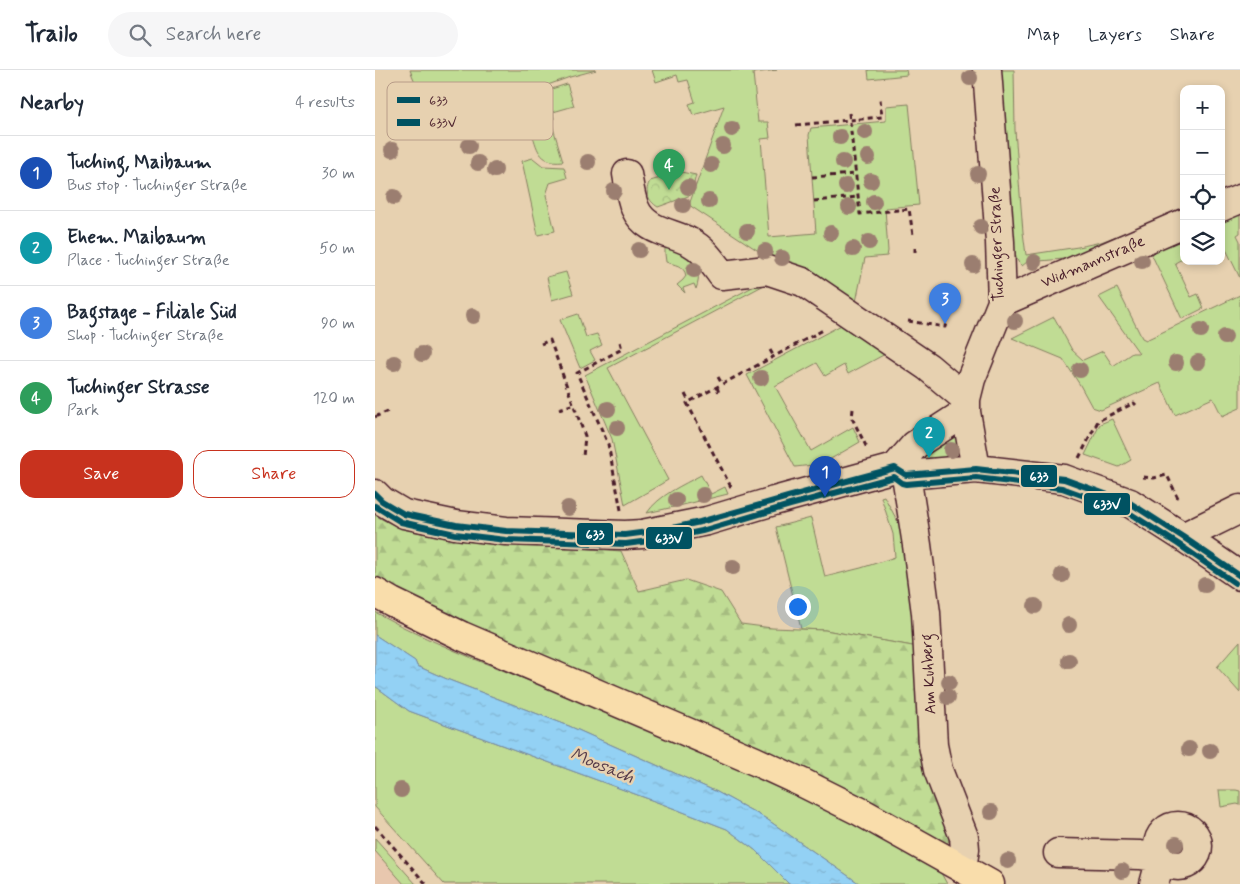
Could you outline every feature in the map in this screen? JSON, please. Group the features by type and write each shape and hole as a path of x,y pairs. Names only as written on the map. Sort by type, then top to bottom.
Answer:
{"main road":[{"path":"375,592 462,636 805,784 861,812 990,884"}],"street":[{"name":"Tuchinger Straße","path":"976,469 966,405 971,379 1003,302 987,70"},
{"path":"627,174 634,207 640,216 655,229 691,243 709,257 722,275 767,270 803,282 928,367 966,405 915,445 900,472"},
{"path":"1225,205 1240,199"},
{"name":"Widmannstraße","path":"1003,302 1180,225"},
{"path":"375,494 381,501 404,514 457,525 505,531 617,535 642,534 707,521 774,501 900,472 976,469 1065,478 1130,503 1240,576"},
{"name":"Am Kuhberg","path":"900,472 917,545 926,613 933,744 938,770 964,837 965,849 962,868"},
{"path":"1183,537 1240,509"},
{"path":"1058,853 1141,855 1161,858 1154,884"}],"path":[{"path":"796,125 881,117 880,99"},
{"path":"849,113 860,214 909,209 913,235"},
{"path":"812,177 855,174"},
{"path":"814,201 858,197"},
{"path":"946,301 957,302"},
{"path":"901,320 945,327 951,301"},
{"path":"689,402 852,314"},
{"path":"541,344 550,340 574,404 585,436 583,457"},
{"path":"621,342 622,349 577,373 607,444 621,511"},
{"path":"770,350 774,357"},
{"path":"718,377 722,384"},
{"path":"717,387 719,393"},
{"path":"685,394 699,430 743,511"},
{"path":"1078,460 1098,421 1134,403 1136,405"},
{"path":"559,409 574,404"},
{"path":"853,409 852,418 867,449"},
{"path":"375,417 388,411"},
{"path":"1143,477 1154,478 1167,475 1178,497"},
{"path":"375,826 426,884"}],"shaded area":[{"path":"375,851 404,884 375,884"}],"green space":[{"path":"410,70 596,70 553,83 415,82"},
{"path":"652,70 777,70 753,73 758,122 768,122 770,138 761,139 769,237 816,233 809,135 811,128 886,121 886,106 909,104 919,205 885,208 887,256 865,258 856,302 814,272 763,254 689,205 724,106 693,115 689,104 695,102 688,80 679,82 677,75 656,82"},
{"path":"868,70 906,70 907,75 869,79"},
{"path":"999,70 1014,70 1015,130 1026,255 1101,242 1180,209 1180,213 1088,257 1027,262 1022,266 1015,256"},
{"path":"567,84 574,106 553,112 553,89"},
{"path":"553,128 563,161 548,160 543,157 534,140 553,140"},
{"path":"533,158 543,166 564,167 567,178 550,183 546,195 555,231 538,235 522,161"},
{"path":"681,172 696,175 691,195 658,207 655,205 649,199 647,192 650,181"},
{"path":"1240,210 1240,233 1237,235 1240,241 1240,278 1225,247 1225,217"},
{"path":"1180,238 1180,260 1175,263 1191,297 1198,294 1204,308 1182,319 1150,251"},
{"path":"668,247 688,258 696,268 698,281 696,289 694,284 683,288 685,293 677,285 686,276 681,268 666,262 665,248"},
{"path":"566,272 573,294 552,300 547,277"},
{"path":"764,281 768,283 608,368 668,480 625,505 612,439 585,375"},
{"path":"1117,288 1142,338 1146,340 1240,295 1240,408 1222,416 1213,398 1175,415 1160,383 1101,410 1092,407 1063,359 1012,338 1054,317 1072,350 1083,360 1103,351 1113,366 1132,353 1139,353 1099,297"},
{"path":"578,314 586,337 597,334 602,345 590,351 595,360 580,368 560,320"},
{"path":"847,322 889,352 848,374 844,365 825,376 817,363 775,386 811,451 853,427 860,442 822,464 795,467 747,375"},
{"path":"1112,419 1131,460 1119,467 1085,455 1100,424"},
{"path":"957,434 967,456 922,461 922,454"},
{"path":"701,475 711,494 725,487 728,494 647,513 665,496"},
{"path":"884,496 905,535 918,647 825,630 801,629 776,527 811,518 825,577 861,568 895,557 893,534 881,497"},
{"path":"375,515 403,528 434,535 621,551 639,591 686,580 721,592 741,624 772,628 825,630 918,647 953,830 946,847 389,586 375,577"},
{"path":"375,612 400,626 453,650 752,774 806,799 927,862 941,873 947,884 860,884 765,818 717,792 569,726 417,666 415,661 375,635"},
{"path":"1240,641 1240,693 1217,667"},
{"path":"375,686 409,711 727,829 755,850 789,884 444,884 375,807"},
{"path":"1219,790 1240,791 1240,805 1221,807"},
{"path":"375,838 416,884 404,884 375,851"}],"water":[{"name":"Moosach","path":"375,635 415,661 417,666 569,726 717,792 765,818 860,884 789,884 755,850 727,829 409,711 375,686"}],"transit line":[{"name":"633","path":"375,494 382,501 404,514 456,525 506,531 625,535 663,530 700,522 895,468 906,475 976,469 1064,479 1130,503 1240,576"},
{"name":"633V","path":"375,506 401,522 455,534 506,540 626,544 702,531 894,477 906,484 976,478 1062,488 1126,511 1235,583"}],"place":[{"name":"Tuchinger Strasse","path":"669,190"},
{"name":"Bagstage - Filiale Süd","path":"945,324"},
{"name":"Ehem. Maibaum","path":"929,458"},
{"name":"Tuching, Maibaum","path":"825,497"}]}
